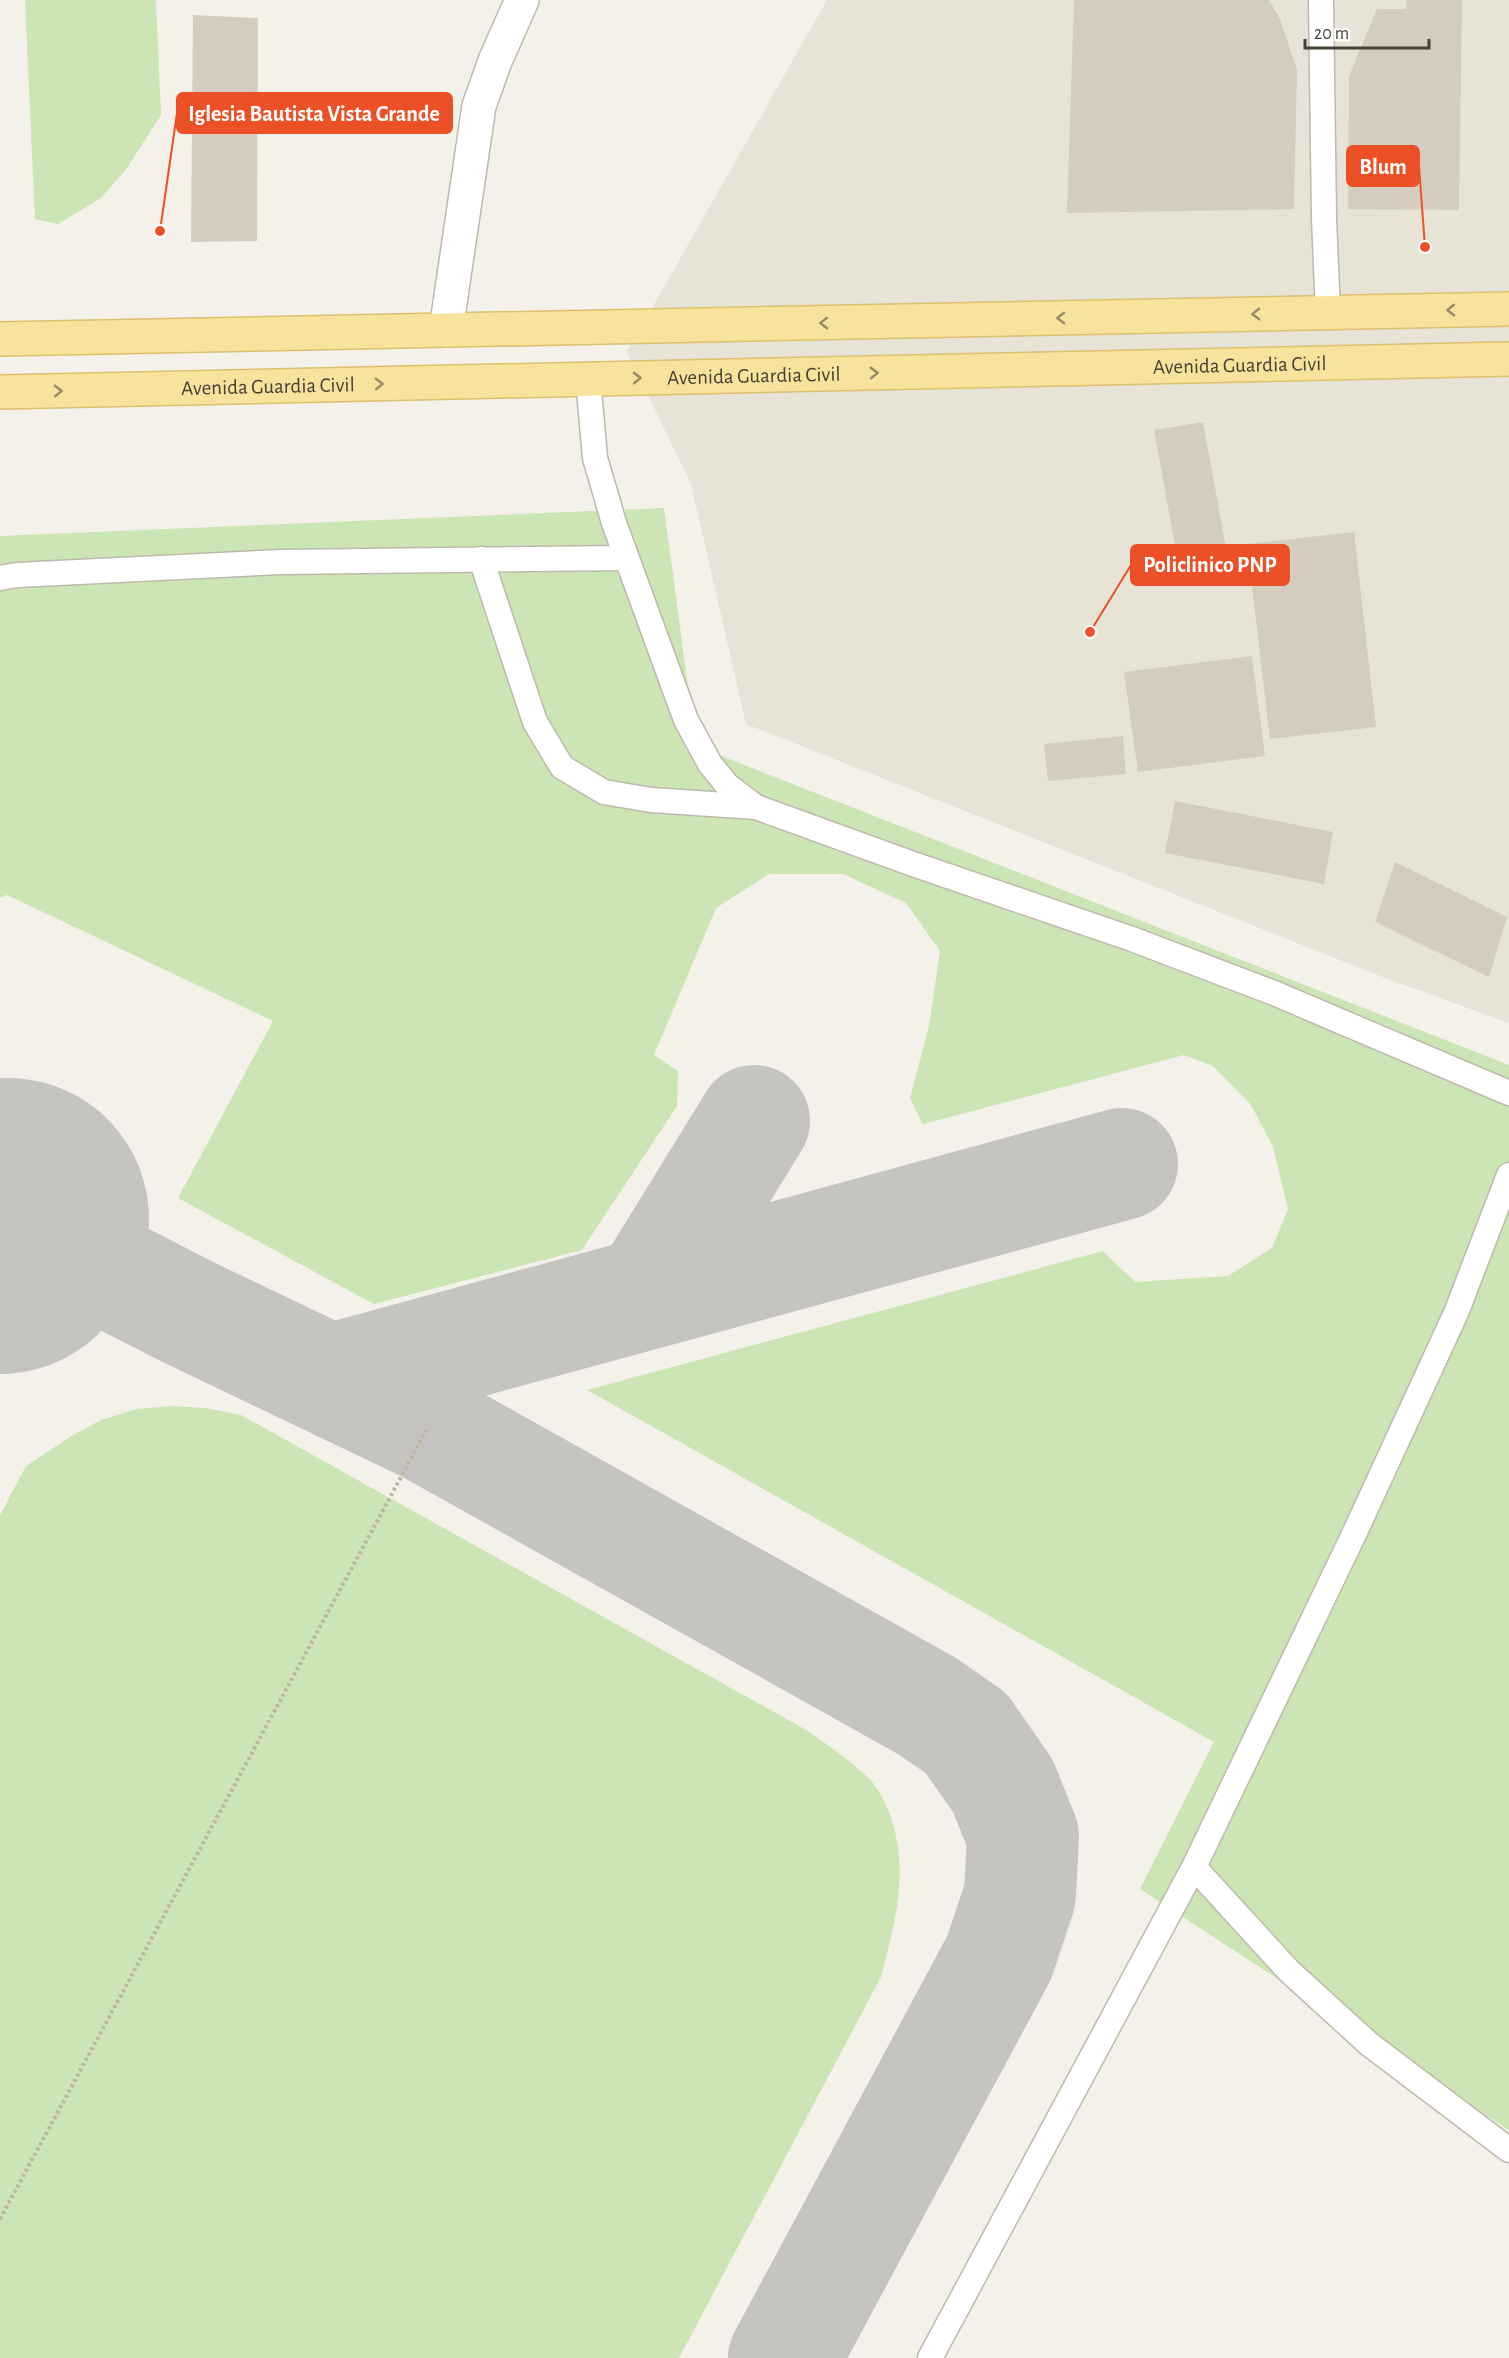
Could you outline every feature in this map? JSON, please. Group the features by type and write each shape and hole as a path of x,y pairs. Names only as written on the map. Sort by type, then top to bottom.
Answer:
{"main road":[{"path":"11,392 11,339 1509,309"},
{"path":"950,320 954,372"},
{"name":"Avenida Guardia Civil","path":"11,392 1509,359"}],"street":[{"path":"446,330 479,106 522,0"}],"lane":[{"path":"1321,0 1324,218 1328,313"},
{"path":"588,379 595,458 626,558 686,720 710,764 727,785 756,807"},
{"path":"0,578 17,574 281,562 626,558"},
{"path":"481,559 536,722 562,767 604,792 651,800 756,807 1132,939 1274,993 1509,1093"},
{"path":"930,2358 1194,1867 1355,1532 1456,1312 1509,1175"},
{"path":"1194,1867 1289,1971 1369,2044 1509,2150"}],"path":[{"path":"0,2219 428,1427"}],"shaded area":[{"path":"827,0 1509,0 1509,1023 1385,978 746,724 691,484 627,352"}],"green space":[{"path":"25,0 156,0 161,115 127,168 101,198 58,224 35,219"},
{"path":"664,508 696,746 1509,1065 1509,2130 1140,1889 1214,1742 587,1390 1103,1251 1135,1282 1228,1276 1272,1248 1288,1209 1273,1147 1251,1105 1213,1066 1184,1055 923,1124 910,1098 929,1026 940,951 906,903 843,874 769,874 716,908 654,1055 678,1071 677,1106 582,1250 374,1304 178,1198 273,1021 7,895 0,898 0,536"},
{"path":"171,1406 206,1408 241,1415 808,1731 856,1766 878,1790 889,1813 896,1836 899,1859 897,1906 881,1977 679,2358 0,2358 0,1515 26,1466 73,1435 101,1420 137,1409"}],"building":[{"path":"1074,0 1269,0 1280,19 1297,70 1294,209 1067,213"},
{"path":"1407,0 1462,0 1459,210 1348,209 1349,76 1377,9 1406,9"},
{"path":"193,15 258,18 257,241 191,242"},
{"path":"1203,422 1226,548 1177,556 1154,430"},
{"path":"1354,532 1376,727 1270,739 1247,544"},
{"path":"1252,656 1265,756 1138,772 1124,672"},
{"path":"1123,736 1126,774 1048,781 1044,744"},
{"path":"1175,801 1333,832 1324,884 1165,853"},
{"path":"1395,862 1507,917 1489,977 1375,922"}],"taxiway":[{"path":"648,1293 754,1121"},
{"path":"330,1380 1122,1164"},
{"path":"0,1216 190,1313 428,1427 927,1706 966,1733 1003,1786 1023,1836 1020,1895 999,1958 784,2358"}],"runway":[{"path":"0,1233 8,1219"}],"place":[{"name":"Iglesia Bautista Vista Grande","path":"160,231"},
{"name":"Blum","path":"1425,247"},
{"name":"Policlinico PNP","path":"1090,632"}]}
